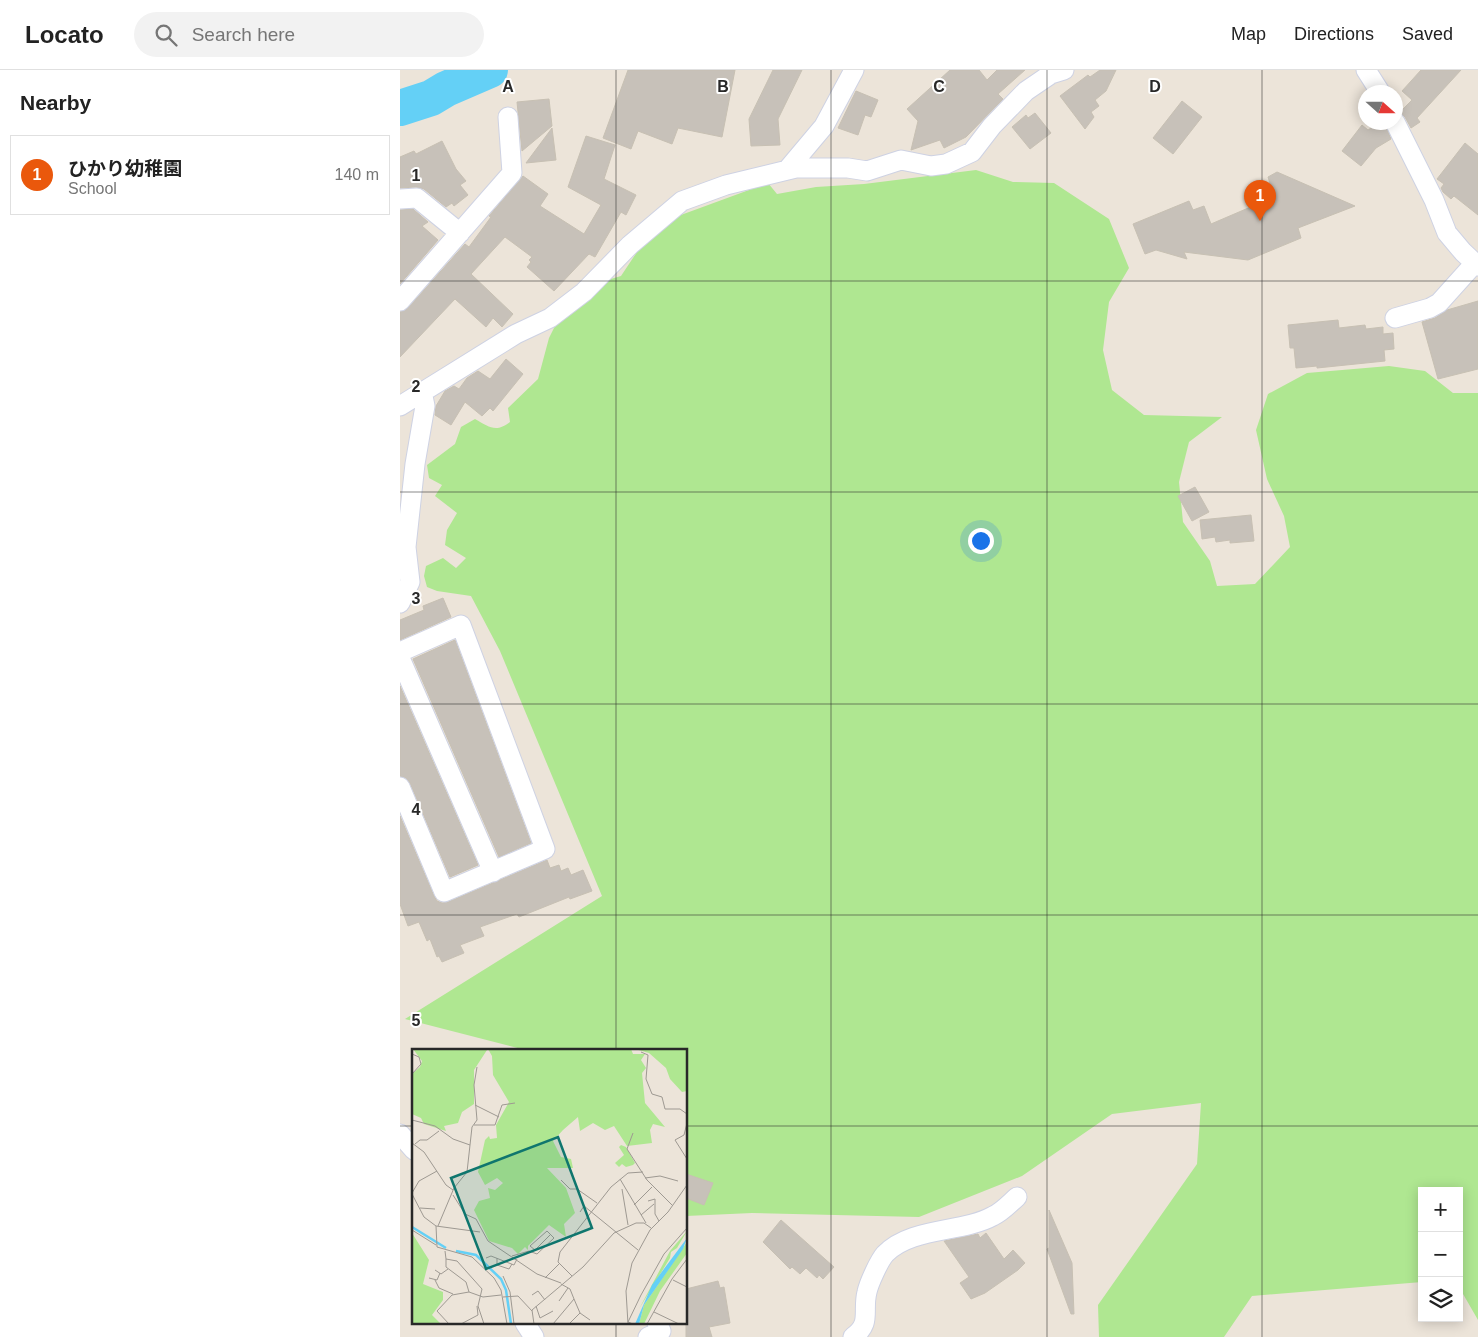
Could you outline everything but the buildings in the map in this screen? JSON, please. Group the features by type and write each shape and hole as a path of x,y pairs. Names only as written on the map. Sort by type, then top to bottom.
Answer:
{"street":[{"path":"786,170 824,126 854,70"},
{"path":"400,406 516,334 550,318 584,292 630,245 682,201 726,185 796,168 840,168 867,171 901,160 931,166 946,164 972,152 992,126 1026,91 1051,74 1064,70"},
{"path":"1366,70 1376,85"},
{"path":"400,300 512,173 508,117"},
{"path":"1395,318 1430,308 1439,303 1476,265 1447,233 1434,200 1398,130"},
{"path":"400,199 417,198 460,233"},
{"path":"400,603 410,582 407,539 414,464 425,406 422,391"},
{"path":"400,652 461,625 545,849 444,892 400,787"},
{"path":"400,658 493,872"},
{"path":"400,1134 412,1148"},
{"path":"853,1337 860,1332 866,1321 867,1293 884,1255 901,1243 943,1229 979,1222 994,1216 1017,1197"},
{"path":"526,1324 534,1337"},
{"path":"648,1337 660,1331 657,1324"}],"green space":[{"path":"976,170 1013,182 1054,183 1109,219 1129,268 1109,302 1103,350 1112,390 1144,415 1222,417 1189,442 1179,482 1183,522 1210,561 1217,586 1255,584 1290,547 1284,516 1267,479 1256,430 1268,394 1307,373 1389,366 1425,371 1453,393 1478,393 1478,1320 1463,1294 1463,1187 1418,1187 1418,1282 1252,1296 1224,1337 1099,1337 1098,1305 1197,1164 1201,1103 1112,1114 1022,1176 919,1217 752,1213 688,1216 688,1049 521,1049 405,1019 602,896 500,651 471,596 437,591 427,587 424,576 426,566 443,558 456,568 466,558 445,545 447,530 457,513 435,496 442,485 429,478 427,465 455,444 461,427 475,419 492,428 501,427 510,422 508,408 538,379 549,338 557,322 604,281 621,276 637,252 670,219 768,183 777,194 816,187 864,184"}],"waterway":[{"path":"400,108 431,98 446,89 490,70"}],"place":[{"name":"ひかり幼稚園","path":"1260,221"}]}
